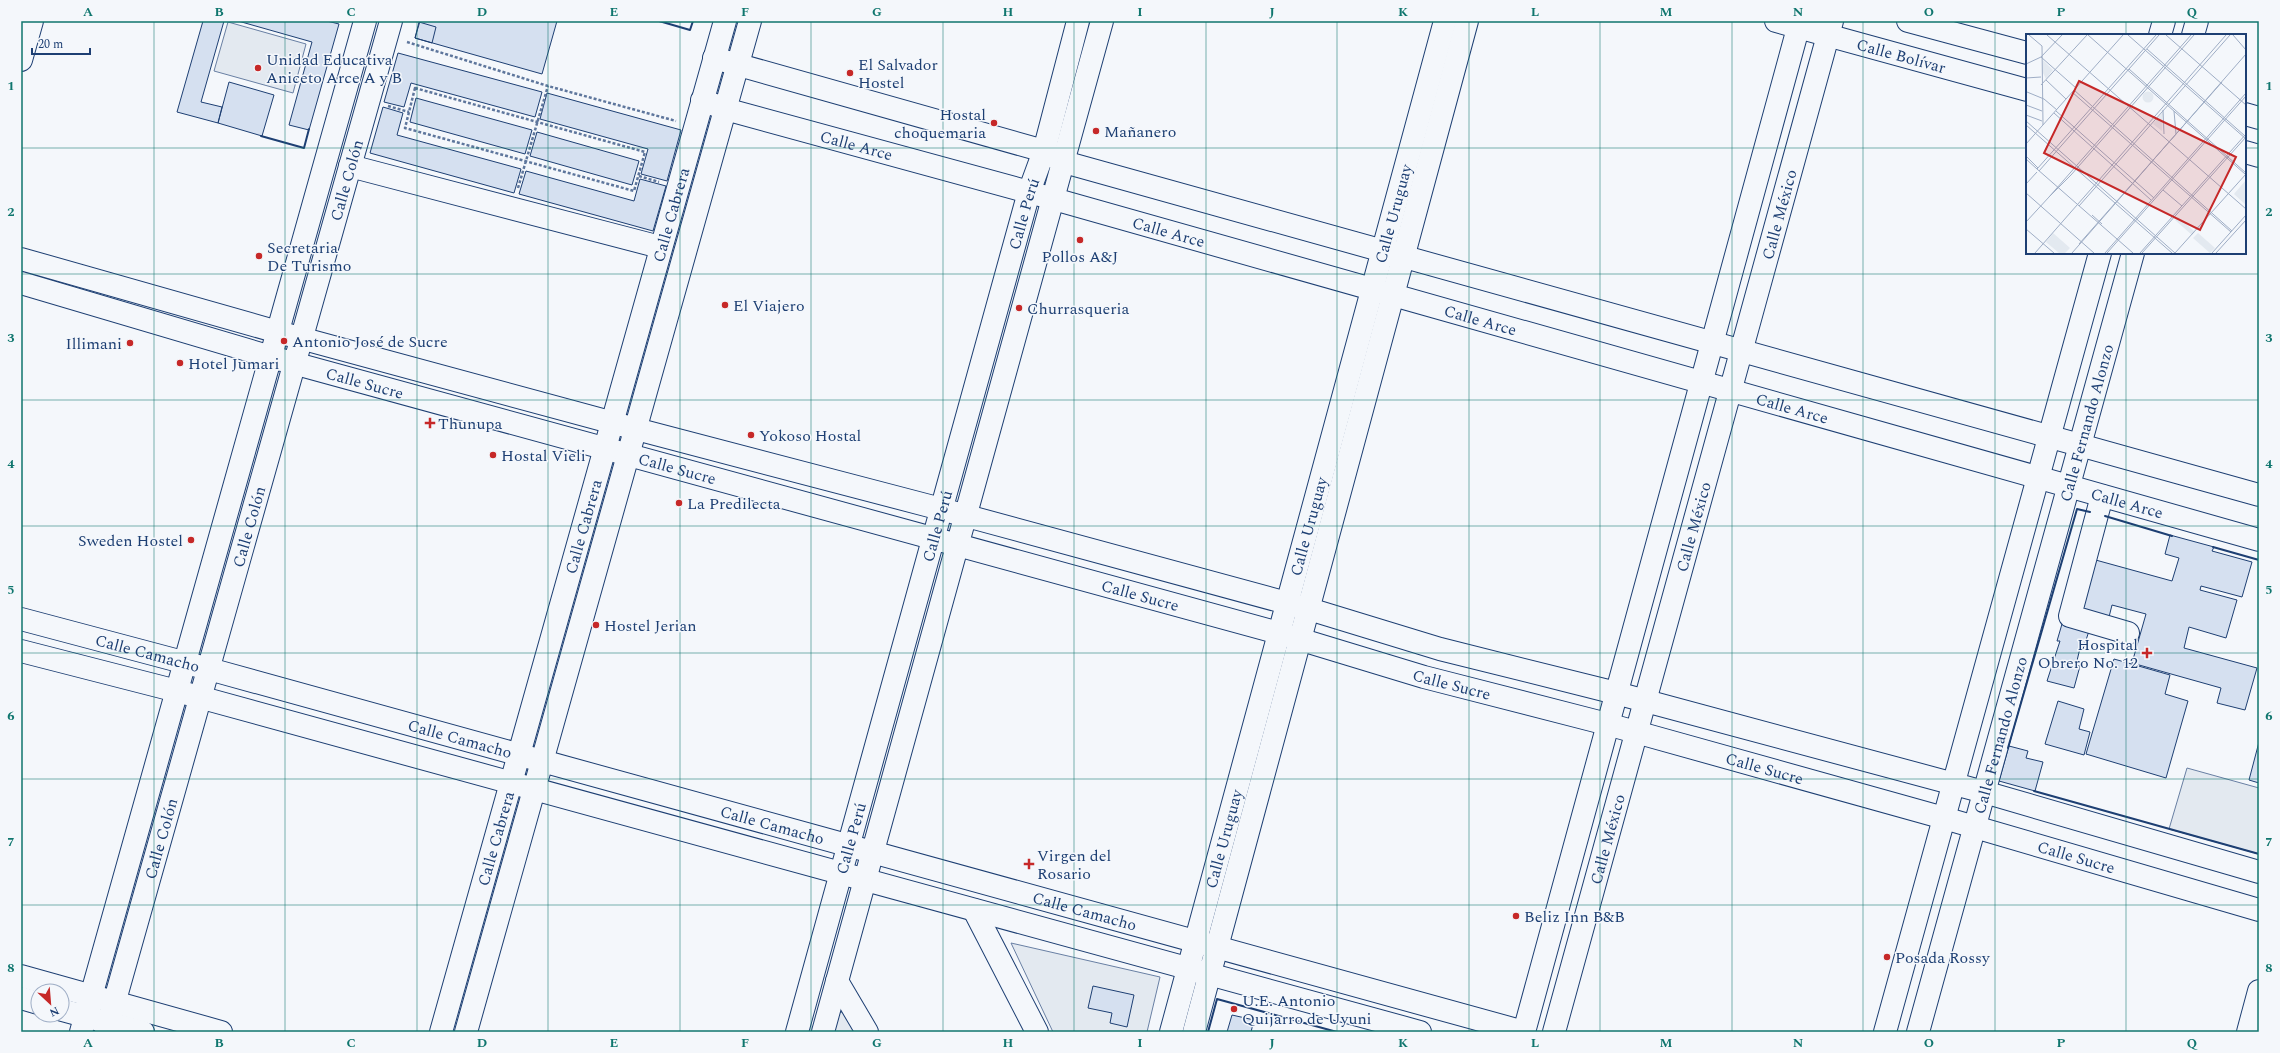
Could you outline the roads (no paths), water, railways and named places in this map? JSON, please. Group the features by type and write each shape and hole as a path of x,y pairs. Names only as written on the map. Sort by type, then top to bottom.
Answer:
{"main road":[{"path":"21,60 32,21"},
{"name":"Calle Colón","path":"86,1015 365,21"},
{"name":"Calle Cabrera","path":"441,1032 660,247 725,21"},
{"name":"Calle Cabrera","path":"466,1032 750,21"},
{"name":"Calle Perú","path":"797,1032 1029,192 1044,151 1078,21"},
{"name":"Calle Perú","path":"823,1032 1102,21"},
{"name":"Calle Uruguay","path":"1171,1032 1445,21"},
{"name":"Calle Uruguay","path":"1194,1032 1467,21"},
{"name":"Calle Bolívar","path":"1776,21 1830,28 2026,90"},
{"path":"1908,21 2026,53"},
{"path":"2160,34 2164,21"},
{"path":"2193,34 2197,21"},
{"name":"Calle México","path":"1524,1032 1799,24"},
{"name":"Calle Colón","path":"110,1019 389,27"},
{"name":"Calle México","path":"1554,1032 1830,28"},
{"path":"714,58 1044,151 1064,162 2259,494"},
{"name":"Calle Arce","path":"702,100 726,109 1052,198 2259,540"},
{"path":"2246,114 2259,118"},
{"path":"2246,152 2259,156"},
{"path":"350,166 660,247"},
{"name":"Calle Fernando Alonzo","path":"1885,1032 2100,254"},
{"name":"Calle Fernando Alonzo","path":"1918,1032 2133,254"},
{"name":"Calle Sucre","path":"21,259 301,339 965,515 1309,609 1440,649 1616,692 1984,792 2259,872"},
{"name":"Calle Sucre","path":"21,283 294,363 628,455 957,543 1300,639 1424,677 1608,724 1975,826 2259,910"},
{"path":"2102,496 2070,616 2128,634"},
{"name":"Calle Camacho","path":"21,619 185,662 519,754 542,762 1524,1032"},
{"name":"Calle Camacho","path":"21,651 177,691 1420,1032"},
{"path":"974,910 1037,1032"},
{"path":"21,976 86,1015"},
{"path":"837,981 867,1032"},
{"path":"2248,1032 2259,991"},
{"path":"70,1012 110,1019 221,1032"},
{"path":"110,1019 143,1032"}],"place":[{"name":"Unidad Educativa Aniceto Arce A y B","path":"258,68"},
{"name":"El Salvador Hostel","path":"850,73"},
{"name":"Hostal choquemaria","path":"994,123"},
{"name":"Mañanero","path":"1096,131"},
{"name":"Pollos A&J","path":"1080,240"},
{"name":"Secretaria De Turismo","path":"259,256"},
{"name":"El Viajero","path":"725,305"},
{"name":"Churrasqueria","path":"1019,308"},
{"name":"Antonio José de Sucre","path":"284,341"},
{"name":"Illimani","path":"130,343"},
{"name":"Hotel Jumari","path":"180,363"},
{"name":"Thunupa","path":"430,423"},
{"name":"Yokoso Hostal","path":"751,435"},
{"name":"Hostal Vieli","path":"493,455"},
{"name":"La Predilecta","path":"679,503"},
{"name":"Sweden Hostel","path":"191,540"},
{"name":"Hostel Jerian","path":"596,625"},
{"name":"Hospital Obrero No. 12","path":"2147,653"},
{"name":"Virgen del Rosario","path":"1029,864"},
{"name":"Beliz Inn B&B","path":"1516,916"},
{"name":"Posada Rossy","path":"1887,957"},
{"name":"U.E. Antonio Quijarro de Uyuni","path":"1234,1009"}]}
